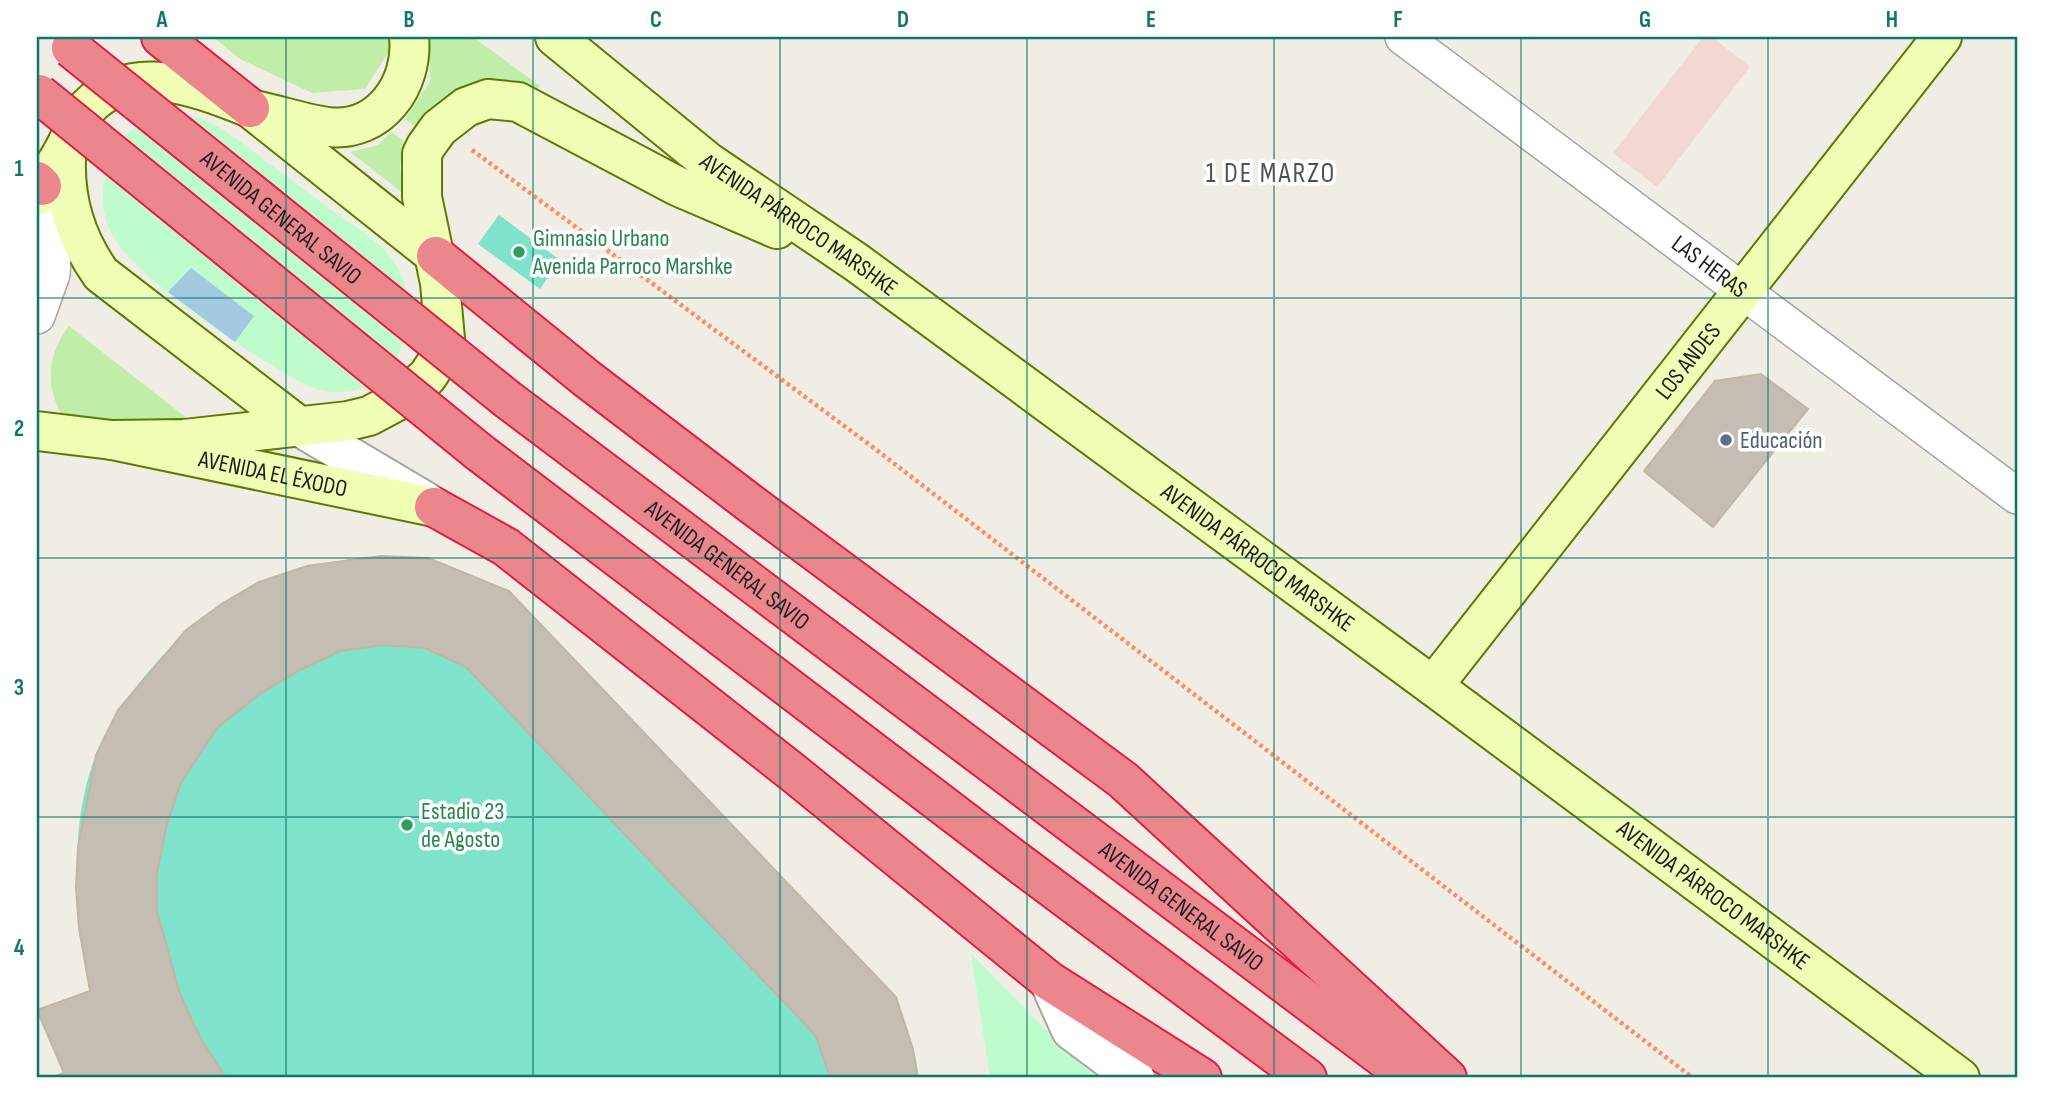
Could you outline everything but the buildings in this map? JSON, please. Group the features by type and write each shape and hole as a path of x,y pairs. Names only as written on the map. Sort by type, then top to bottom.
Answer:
{"highway":[{"name":"AVENIDA GENERAL SAVIO","path":"58,37 507,399 1410,1078"},
{"path":"161,37 250,108"},
{"path":"37,92 479,452 1011,857 1307,1078"},
{"path":"436,256 586,378 718,479 1123,780 1447,1078"},
{"path":"434,507 506,547 786,766 1049,981 1202,1078"}],"main road":[{"path":"49,198 73,128 88,107 105,92 127,82 170,83 216,94 250,108 330,128 368,120 386,108 405,77 411,56 409,37"},
{"name":"AVENIDA PÁRROCO MARSHKE","path":"555,37 708,162 856,262 1960,1078"},
{"name":"LOS ANDES","path":"1433,686 1942,37"},
{"name":"AVENIDA EL ÉXODO","path":"112,440 184,439 300,427 369,416 399,401 427,377 441,356 445,339 436,256 422,197 422,154 439,128 466,107 488,99 504,99 557,120 613,154 677,186 856,262"},
{"path":"250,108 325,171 436,256"},
{"path":"49,198 66,179 67,143"},
{"path":"49,198 101,274 300,427"},
{"name":"AVENIDA EL ÉXODO","path":"37,430 112,440 434,507"}],"street":[{"name":"LAS HERAS","path":"1403,37 2017,496"},
{"path":"37,316 52,274 49,198"},
{"path":"300,427 434,507"},
{"path":"1049,981 1071,1030 1135,1078"}],"path":[{"path":"465,146 870,445 1693,1078"}],"shaded area":[{"path":"1703,37 1712,37 1750,67 1657,187 1613,153"}],"green space":[{"path":"213,37 387,37 391,48 365,89 312,93 240,59"},
{"path":"429,37 473,37 540,86 536,92 484,91 455,96 428,112 415,127 405,119 430,81"},
{"path":"175,113 201,118 224,130 367,235 392,259 405,287 407,328 392,365 378,379 360,389 339,392 314,388 299,381 257,357 185,306 160,287 121,248 107,223 103,200 110,157 115,146 132,130 152,119"},
{"path":"391,132 403,140 400,168 404,194 350,152 378,145"},
{"name":"Gimnasio Urbano Avenida Parroco Marshke","path":"499,215 560,260 540,289 478,244"},
{"path":"69,326 196,425 64,419 54,395 51,372 56,349"},
{"name":"Estadio 23 de Agosto","path":"381,556 428,558 509,591 896,997 913,1049 918,1078 50,1078 64,1073 37,1010 90,991 78,902 78,842 87,783 101,741 115,717 148,672 181,637 231,599 286,574 315,566"},
{"path":"971,954 1079,1063 1100,1078 990,1078"}],"water":[{"path":"191,268 254,316 235,342 168,292"}],"place":[{"name":"Gimnasio Urbano Avenida Parroco Marshke","path":"519,252"},
{"name":"Educación","path":"1726,440"},
{"name":"Estadio 23 de Agosto","path":"407,825"}],"district":[{"name":"1 DE MARZO","path":"1271,172"}]}
